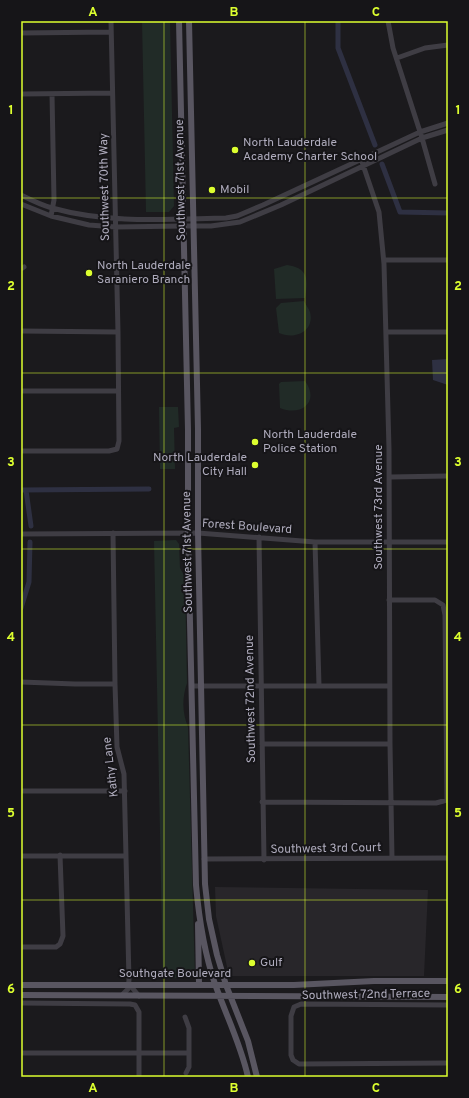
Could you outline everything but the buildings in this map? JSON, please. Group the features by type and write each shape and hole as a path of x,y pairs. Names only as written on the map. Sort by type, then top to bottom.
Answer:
{"main road":[{"name":"Southwest 71st Avenue","path":"179,21 196,885 198,912 207,956 240,1049 248,1077"},
{"name":"Southwest 71st Avenue","path":"189,21 198,429 198,534 204,859 206,896 213,940 226,984 248,1041 257,1077"},
{"path":"196,885 199,892 206,896"},
{"path":"198,912 197,941 199,984"},
{"name":"Southgate Boulevard","path":"21,985 306,985 374,981 448,982"},
{"name":"Southgate Boulevard","path":"21,996 122,995 448,997"}],"street":[{"name":"Southwest 70th Way","path":"21,451 109,451 117,449 119,441 116,219 111,21"},
{"path":"388,21 394,48 435,184"},
{"path":"21,33 111,32"},
{"path":"397,58 425,48 448,46"},
{"path":"21,94 112,93"},
{"path":"51,216 54,200 52,94"},
{"path":"21,195 52,208 72,213 116,219 237,216 263,206 420,132 448,124"},
{"path":"21,204 51,216 89,225 116,227 211,226 240,222 422,138 448,130"},
{"name":"Southwest 73rd Avenue","path":"361,159 379,212 384,260 390,476 389,686 392,858"},
{"path":"384,260 448,260"},
{"path":"21,331 118,332"},
{"path":"386,332 448,332"},
{"path":"21,391 118,391"},
{"path":"390,476 448,476"},
{"name":"Kathy Lane","path":"113,533 117,747 124,774 125,791 129,984"},
{"name":"Forest Boulevard","path":"21,534 198,534 315,542 448,542"},
{"name":"Southwest 72nd Avenue","path":"259,537 264,860"},
{"path":"315,542 319,686"},
{"path":"262,802 436,802 447,800 445,615 443,605 435,600 389,600"},
{"path":"21,682 115,684"},
{"path":"192,686 389,686"},
{"path":"262,744 390,744"},
{"path":"21,791 125,791"},
{"path":"21,947 50,948 56,947 60,944 63,936 60,855"},
{"path":"21,856 126,856"},
{"name":"Southwest 3rd Court","path":"204,859 264,860 448,858"},
{"path":"122,995 126,992 129,984 139,996"},
{"path":"21,1003 135,1005 139,1012 138,1077"},
{"name":"Southwest 72nd Terrace","path":"448,1004 301,1004 297,1005 292,1010 291,1016 291,1055 295,1062 302,1065 448,1063"},
{"path":"185,1017 189,1028 189,1067 186,1073"},
{"path":"21,1053 189,1053"}],"shaded area":[{"path":"142,21 170,21 174,206 169,212 146,212"},
{"path":"287,265 300,269 303,272 307,286 305,298 276,299 274,269"},
{"path":"304,301 310,312 311,319 306,329 297,335 285,335 279,333 276,308 281,303"},
{"path":"305,381 311,395 306,405 302,409 295,410 280,408 279,384 281,382"},
{"path":"159,407 178,407 179,427 174,428 175,469 160,469"},
{"path":"176,540 179,544 180,568 185,577 187,683 183,705 188,727 195,977 163,979 154,541"},
{"path":"215,887 428,890 424,976 229,976 216,916"}],"water":[{"path":"448,359 448,385 433,380 432,360"}],"waterway":[{"path":"338,21 338,48 375,145"},
{"path":"382,164 400,212 448,213"},
{"path":"21,490 149,489"},
{"path":"26,490 31,526"},
{"path":"21,608 29,582 30,542"}],"place":[{"name":"North Lauderdale Academy Charter School","path":"235,150"},
{"name":"Mobil","path":"212,190"},
{"name":"North Lauderdale Saraniero Branch","path":"89,273"},
{"name":"North Lauderdale Police Station","path":"255,442"},
{"name":"North Lauderdale City Hall","path":"255,465"},
{"name":"Gulf","path":"252,963"}]}
